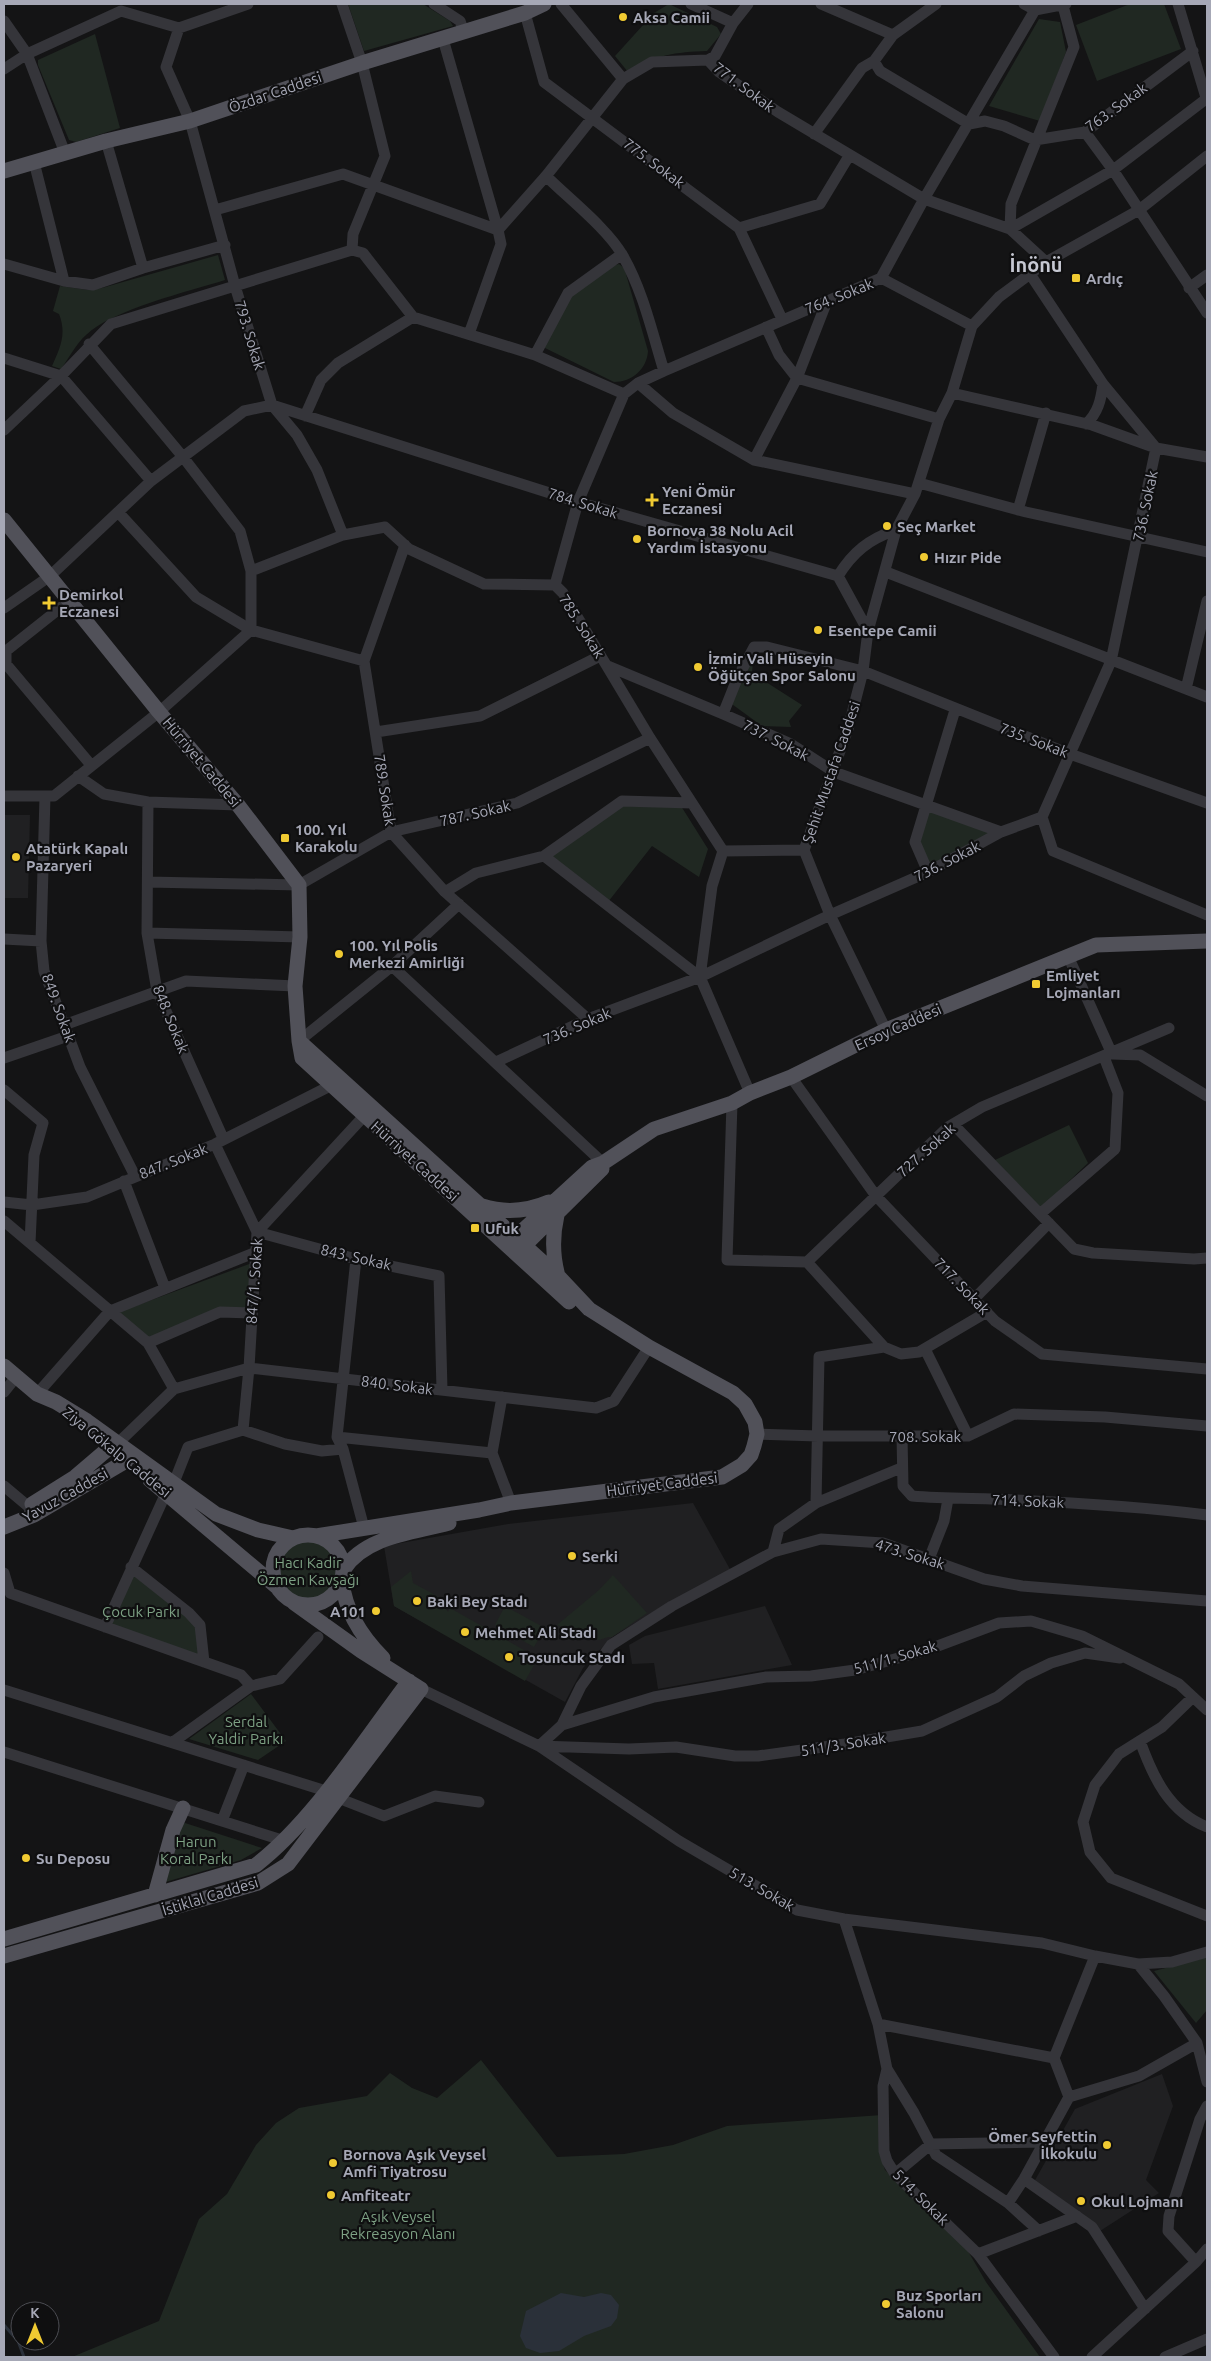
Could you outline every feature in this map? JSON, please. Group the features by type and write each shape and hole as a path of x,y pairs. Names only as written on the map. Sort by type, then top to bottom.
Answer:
{"main road":[{"name":"Özdar Caddesi","path":"4,171 106,141 190,120 362,63 525,13 544,4"},
{"name":"Hürriyet Caddesi","path":"4,520 159,712 238,805 299,885 300,936 295,986 302,1058 516,1245 558,1276 589,1309 649,1347 732,1394 745,1404 751,1412 757,1434 751,1455 742,1465 722,1477 511,1503 480,1510"},
{"name":"Ersoy Caddesi","path":"516,1245 555,1208 592,1167 603,1163 654,1129 732,1103 750,1093 791,1077 886,1030 1096,945 1207,941"},
{"name":"Hürriyet Caddesi","path":"299,1041 481,1206 571,1304 589,1309"},
{"name":"Ersoy Caddesi","path":"481,1206 500,1210 555,1208"},
{"path":"555,1208 552,1240 554,1263 558,1276"},
{"name":"Ziya Gökalp Caddesi","path":"4,1366 37,1394 56,1402 175,1493"},
{"name":"Yavuz Caddesi","path":"4,1517 29,1507 75,1478 113,1446"},
{"name":"Yavuz Caddesi","path":"4,1527 34,1515 130,1459"},
{"path":"175,1493 216,1514 258,1530 293,1538"},
{"path":"175,1493 277,1587 284,1596 361,1651 415,1685"},
{"path":"277,1587 273,1576 273,1565 277,1554 293,1538 480,1510"},
{"path":"294,1602 306,1605 317,1604 328,1599 337,1591 351,1558 367,1547 461,1520 480,1510"},
{"path":"316,1536 327,1540 336,1548 341,1558 344,1595 354,1620 367,1641 382,1658 415,1685"},
{"name":"İstiklal Caddesi","path":"4,1956 258,1883 288,1864 332,1795 415,1685"},
{"name":"İstiklal Caddesi","path":"4,1939 256,1865 332,1795"},
{"path":"154,1895 173,1830 183,1808"}],"street":[{"path":"4,69 27,54 120,6 179,28 248,4"},
{"path":"342,4 362,63 385,156 353,234 352,250"},
{"path":"434,4 460,21 464,32"},
{"path":"561,4 622,78"},
{"path":"691,4 732,24"},
{"path":"708,60 715,56 732,24 748,4"},
{"path":"821,4 892,36"},
{"path":"814,134 862,68 874,61 892,36 936,4"},
{"path":"1010,229 1113,170 1207,100 1178,4"},
{"path":"1010,229 1011,204 1074,48 1065,5 1030,7"},
{"name":"764. Sokak","path":"555,585 578,502 624,394 638,383 664,371 881,278 924,199 969,124 1030,7"},
{"name":"775. Sokak","path":"525,13 544,82 739,228 782,319"},
{"path":"4,21 27,54 65,153"},
{"name":"793. Sokak","path":"179,28 166,67 190,120 226,245 235,286 272,404 296,435 317,470 343,535"},
{"path":"444,38 501,244 469,334"},
{"name":"763. Sokak","path":"1036,140 1086,132 1193,51"},
{"name":"771. Sokak","path":"498,230 594,118 622,78 652,62 708,60 719,72 778,112 849,156 924,199 1010,229 1046,262"},
{"path":"874,61 880,71 969,124 985,121 1004,126 1036,140"},
{"path":"1086,132 1207,313"},
{"path":"106,141 143,268"},
{"path":"739,228 820,204 849,156"},
{"name":"Şehit Mustafa Caddesi","path":"886,1030 830,915 804,850 834,772 848,729 863,671 868,631 886,572 896,530 917,489 939,419 952,393 972,326 1000,297 1046,262 1139,210 1207,156"},
{"path":"34,162 64,281"},
{"path":"216,210 343,174 373,183 498,230"},
{"path":"546,176 605,233 622,254 639,290 664,371"},
{"path":"4,264 64,281 93,285 143,268 226,245"},
{"path":"6,424 61,376 89,344 111,324 352,250 363,254 413,317 535,356 624,394"},
{"path":"535,356 568,293 622,254"},
{"path":"1030,274 1103,384 1156,448"},
{"path":"1189,288 1207,275"},
{"path":"881,278 972,326"},
{"path":"754,460 797,378 827,301"},
{"path":"305,416 322,380 338,363 413,317"},
{"path":"766,327 779,355 797,378 939,419"},
{"path":"4,796 54,796 159,712 251,630 252,571 240,531 183,457 89,344"},
{"path":"4,358 61,376 151,481"},
{"path":"638,383 673,413 754,460 917,489 1207,552"},
{"path":"1086,424 1101,403 1103,384"},
{"path":"952,393 1086,424 1156,448 1207,457"},
{"path":"4,608 50,576 151,481 244,411 272,404"},
{"name":"784. Sokak","path":"272,404 578,502 838,576"},
{"path":"1018,510 1046,414"},
{"name":"736. Sokak","path":"496,1062 588,1019 700,977 830,915 928,872 1001,832 1042,817 1111,661 1156,448"},
{"path":"118,512 196,597 251,630 364,661"},
{"name":"785. Sokak","path":"252,571 343,535 385,527 409,549 484,584 555,585 562,592 650,738 723,851"},
{"path":"868,631 838,576 850,557 879,536 896,530"},
{"name":"789. Sokak","path":"406,545 364,661 391,832 444,892 588,1019"},
{"path":"886,572 1207,697"},
{"path":"70,601 6,651 6,664 91,765"},
{"path":"1186,689 1207,601"},
{"name":"735. Sokak","path":"723,714 737,679 754,647 767,646 863,671 955,710 1207,803"},
{"path":"376,732 480,716 600,656"},
{"name":"737. Sokak","path":"608,666 791,744 834,772 1001,832"},
{"path":"928,872 915,842 955,710"},
{"name":"787. Sokak","path":"299,885 391,832 517,803 650,738"},
{"path":"78,776 104,794 148,802 238,805"},
{"name":"849. Sokak","path":"45,796 41,941 44,971 80,1066 135,1176"},
{"path":"444,892 476,874 544,856 622,800 692,804"},
{"name":"848. Sokak","path":"148,802 147,934 157,991 219,1141"},
{"path":"1042,817 1053,852 1207,915"},
{"path":"700,977 712,886 723,851 804,850"},
{"path":"544,856 700,977 750,1093"},
{"path":"148,882 299,885"},
{"path":"299,1041 392,966 459,904"},
{"path":"147,934 300,936"},
{"path":"4,939 41,941"},
{"path":"1040,1214 1115,1149 1118,1093 1108,1055 1068,956"},
{"path":"392,966 603,1163"},
{"path":"4,1058 157,991 186,981 295,986"},
{"name":"727. Sokak","path":"807,1262 953,1124 982,1107 1169,1028"},
{"path":"1108,1055 1140,1055 1207,1096"},
{"name":"717. Sokak","path":"791,1077 876,1196 995,1321 1042,1354 1207,1369"},
{"name":"847. Sokak","path":"4,1202 32,1205 87,1197 219,1141 332,1085"},
{"path":"4,1090 44,1123 34,1155 30,1243"},
{"path":"732,1103 727,1260 807,1262 884,1347 900,1354 919,1352 987,1312"},
{"name":"847/1. Sokak","path":"243,1430 249,1368 257,1232 365,1115"},
{"path":"953,1124 1074,1249 1093,1253 1194,1259 1207,1258"},
{"path":"219,1141 257,1232"},
{"path":"124,1181 165,1288"},
{"path":"4,1221 148,1343 174,1390"},
{"path":"974,1299 1049,1223"},
{"name":"843. Sokak","path":"257,1232 356,1259 439,1276 442,1390"},
{"path":"37,1394 110,1311 256,1252"},
{"path":"356,1259 337,1437 343,1449 364,1528"},
{"path":"148,1343 220,1312 252,1313"},
{"name":"840. Sokak","path":"113,1446 174,1390 249,1368 596,1408 614,1401 649,1347"},
{"path":"816,1503 819,1357 884,1347"},
{"path":"925,1349 968,1436"},
{"path":"4,1392 16,1377"},
{"path":"502,1397 492,1453 511,1503"},
{"name":"708. Sokak","path":"757,1434 968,1436 1014,1414 1106,1418 1207,1426"},
{"path":"130,1459 132,1429"},
{"path":"104,1627 131,1567 175,1493 188,1447 243,1430 286,1444 322,1451 343,1449"},
{"name":"714. Sokak","path":"902,1436 903,1486 912,1496 948,1499 1013,1499 1112,1505 1207,1515"},
{"path":"337,1437 492,1453"},
{"path":"773,1552 779,1530 816,1503 902,1468"},
{"path":"4,1486 29,1507"},
{"path":"929,1559 944,1521 948,1499"},
{"name":"473. Sokak","path":"539,1746 562,1725 581,1686 611,1645 672,1606 773,1552 820,1538 883,1543 984,1579 1022,1586 1207,1601"},
{"path":"131,1567 189,1613 200,1625 204,1662"},
{"path":"4,1573 7,1597 104,1627 241,1674 251,1686"},
{"name":"511/1. Sokak","path":"562,1725 654,1697 766,1677 811,1676 854,1670 927,1650 998,1623 1031,1621 1082,1636 1179,1684 1207,1710"},
{"path":"173,1742 251,1686 280,1679 318,1637"},
{"name":"511/3. Sokak","path":"539,1746 629,1750 676,1747 735,1756 758,1756 845,1744 922,1731 988,1701 1024,1676 1051,1663 1085,1654 1129,1660"},
{"name":"513. Sokak","path":"415,1685 539,1746 679,1841 796,1910 844,1919 1042,1943 1094,1956 1138,1964 1172,1962 1207,1952"},
{"path":"4,1690 244,1765 332,1795 384,1816 435,1796 480,1802"},
{"path":"1193,1697 1162,1727 1120,1754 1095,1785 1083,1822 1090,1852 1111,1878 1207,1916"},
{"path":"1140,1741 1150,1769 1168,1799 1194,1822 1207,1827"},
{"path":"4,1752 285,1840"},
{"path":"222,1821 244,1765"},
{"name":"514. Sokak","path":"844,1919 878,2024 887,2069 883,2086 884,2151 887,2161 895,2174 978,2254 1054,2357"},
{"path":"1069,2098 1054,2058 1094,1956"},
{"path":"1138,1964 1164,1996 1197,2044 1207,2082"},
{"path":"878,2024 1054,2058"},
{"path":"1008,2203 1024,2179 1069,2098 1139,2076 1197,2044"},
{"path":"887,2069 936,2155 1008,2203 1039,2231"},
{"path":"1196,2262 1168,2231 1200,2119 1207,2106"},
{"path":"895,2174 931,2144 1043,2142"},
{"path":"1024,2179 1092,2227 1145,2309"},
{"path":"978,2254 1077,2216"},
{"path":"1092,2357 1196,2262 1207,2248"},
{"path":"1166,2357 1207,2339"}],"shaded area":[{"name":"Atatürk Kapalı Pazaryeri","path":"4,815 30,815 28,898 4,898"},
{"path":"693,1503 731,1571 673,1600 612,1637 583,1668 565,1702 394,1606 384,1546 508,1524"},
{"path":"765,1606 792,1665 658,1689 654,1663 632,1664 629,1645 645,1636"},
{"name":"Ömer Seyfettin İlkokulu","path":"1162,2074 1173,2106 1146,2180 1159,2193 1100,2231 1034,2182 1075,2109"},
{"path":"561,2293 584,2297 601,2293 611,2295 619,2305 617,2318 611,2326 584,2336 559,2351 540,2353 526,2348 520,2336 526,2311"}],"green space":[{"path":"348,4 423,4 450,21 453,26 364,51"},
{"path":"669,4 717,27 721,34 707,51 685,52 656,58 628,72 615,56 654,13"},
{"path":"1130,4 1164,4 1181,49 1097,81 1076,25"},
{"path":"1039,19 1060,22 1066,52 1040,121 989,106"},
{"path":"95,34 120,128 76,142 69,140 38,65 38,60"},
{"path":"218,255 225,280 152,302 113,317 82,339 61,369 52,366 60,347 62,334 59,314 53,311 60,286 88,290 102,288"},
{"path":"619,264 624,268 626,274 648,351 642,369 627,380 614,382 545,348 545,345 570,297 613,266"},
{"path":"754,650 752,673 802,705 789,721 791,727 762,726 729,702"},
{"path":"621,805 681,806 708,849 699,877 652,846 608,902 548,856"},
{"path":"928,808 992,833 929,868 919,841"},
{"path":"1069,1125 1088,1163 1041,1208 995,1160"},
{"path":"252,1263 249,1310 220,1310 148,1338 119,1312"},
{"name":"Hacı Kadir Özmen Kavşağı","path":"308,1535 321,1538 333,1545 340,1557 343,1570 340,1583 333,1595 321,1602 308,1605 295,1602 283,1595 276,1583 273,1570 276,1557 283,1545 295,1538"},
{"name":"Çocuk Parkı","path":"131,1567 200,1625 204,1662 105,1627"},
{"path":"411,1571 413,1583 437,1596 448,1612 450,1608 538,1658 525,1681 394,1606 391,1587"},
{"path":"613,1575 647,1613 612,1637 599,1640 557,1625 599,1590"},
{"path":"505,1606 545,1628 534,1647 495,1625"},
{"name":"Serdal Yaldir Parkı","path":"251,1694 286,1741 258,1760 189,1739"},
{"name":"Harun Koral Parkı","path":"182,1822 262,1848 241,1860 162,1883"},
{"path":"1207,1957 1207,2010 1196,2023 1154,1971"},
{"name":"Aşık Veysel Rekreasyon Alanı","path":"481,2060 557,2157 624,2154 673,2145 727,2126 882,2115 879,2152 885,2170 939,2224 965,2246 986,2282 1040,2357 72,2357 159,2321 199,2219 227,2194 256,2145 276,2123 299,2108 367,2096 390,2073 412,2088 437,2098"}],"waterway":[{"path":"4,2325 18,2341 24,2357"}],"place":[{"name":"Aksa Camii","path":"623,17"},
{"name":"Ardıç","path":"1076,278"},
{"name":"Yeni Ömür Eczanesi","path":"652,500"},
{"name":"Seç Market","path":"887,526"},
{"name":"Bornova 38 Nolu Acil Yardım İstasyonu","path":"637,539"},
{"name":"Hızır Pide","path":"924,557"},
{"name":"Demirkol Eczanesi","path":"49,603"},
{"name":"Esentepe Camii","path":"818,630"},
{"name":"İzmir Vali Hüseyin Öğütçen Spor Salonu","path":"698,667"},
{"name":"100. Yıl Karakolu","path":"285,838"},
{"name":"Atatürk Kapalı Pazaryeri","path":"16,857"},
{"name":"100. Yıl Polis Merkezi Amirliği","path":"339,954"},
{"name":"Emliyet Lojmanları","path":"1036,984"},
{"name":"Ufuk","path":"475,1228"},
{"name":"Serki","path":"572,1556"},
{"name":"Baki Bey Stadı","path":"417,1601"},
{"name":"A101","path":"376,1611"},
{"name":"Mehmet Ali Stadı","path":"465,1632"},
{"name":"Tosuncuk Stadı","path":"509,1657"},
{"name":"Su Deposu","path":"26,1858"},
{"name":"Ömer Seyfettin İlkokulu","path":"1107,2145"},
{"name":"Bornova Aşık Veysel Amfi Tiyatrosu","path":"333,2163"},
{"name":"Amfiteatr","path":"331,2195"},
{"name":"Okul Lojmanı","path":"1081,2201"},
{"name":"Buz Sporları Salonu","path":"886,2304"}],"district":[{"name":"İnönü","path":"1036,264"}]}
